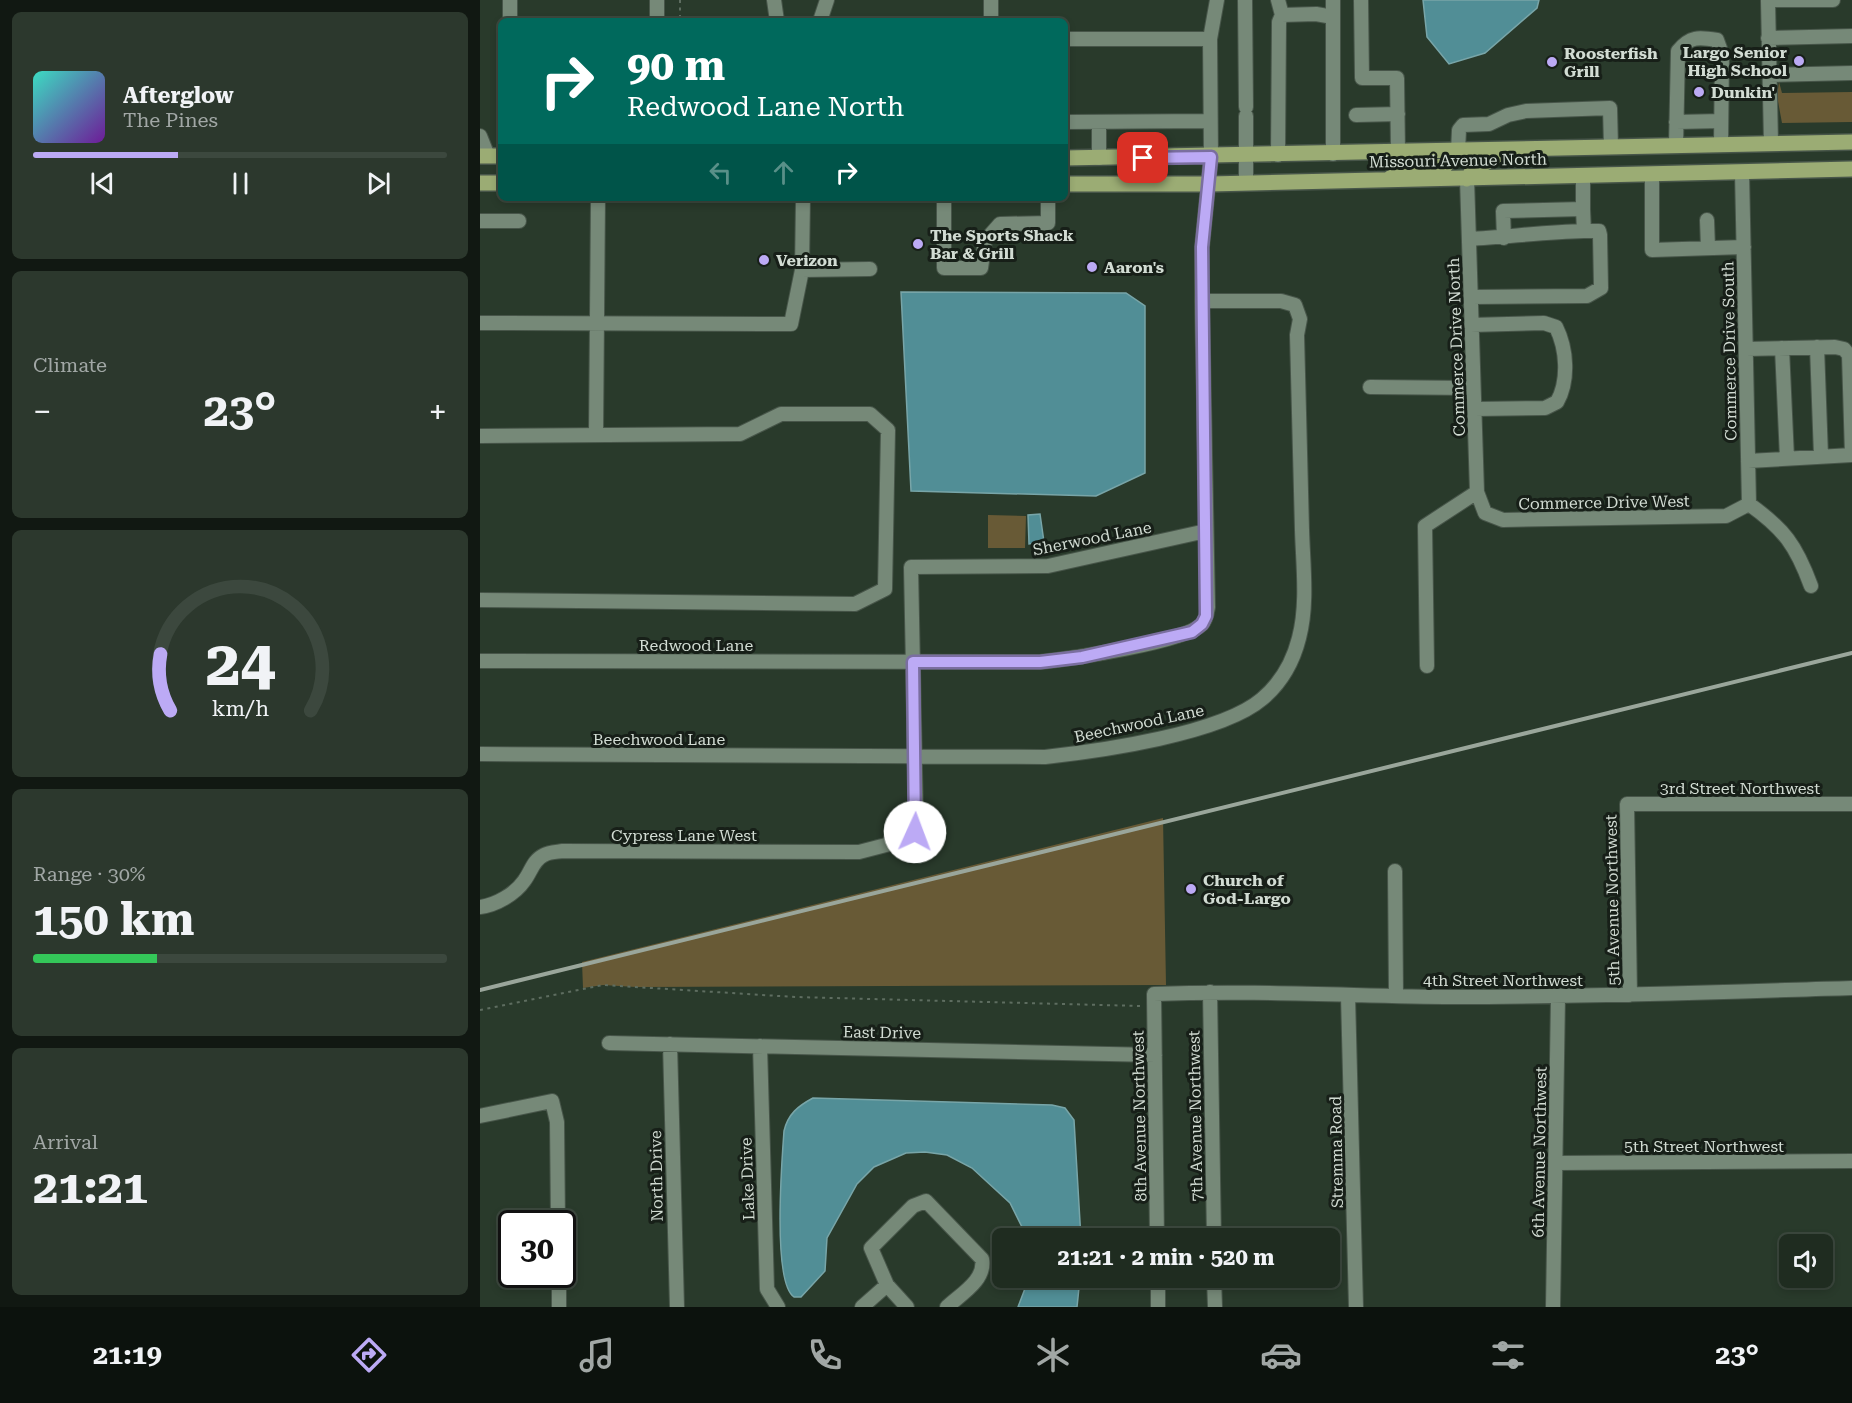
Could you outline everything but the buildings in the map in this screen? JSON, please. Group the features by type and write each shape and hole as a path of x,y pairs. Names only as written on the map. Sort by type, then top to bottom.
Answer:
{"main road":[{"name":"Missouri Avenue North","path":"1068,158 1211,157 1852,142"},
{"path":"1467,178 1473,170 1509,150"},
{"path":"1387,180 1408,169 1445,166 1458,151"},
{"name":"Missouri Avenue North","path":"1068,184 1210,184 1852,169"},
{"path":"480,183 498,183"}],"street":[{"path":"510,0 510,18"},
{"path":"657,0 657,18"},
{"path":"774,0 777,18"},
{"path":"821,18 827,0"},
{"path":"991,0 991,18"},
{"name":"Redwood Lane","path":"480,661 1040,662 1082,657 1192,632 1202,624 1208,607 1202,247 1210,184 1210,39 1217,0"},
{"path":"1245,0 1246,183"},
{"path":"1278,0 1282,15 1279,22 1278,155"},
{"path":"1333,0 1333,154"},
{"path":"1361,0 1362,78 1397,78 1398,152"},
{"path":"1771,143 1768,1 1833,0"},
{"path":"1282,15 1316,14 1333,17"},
{"path":"1768,39 1852,36"},
{"path":"1676,146 1678,51 1686,40 1699,37 1717,40 1722,54 1720,144"},
{"path":"1068,39 1210,39"},
{"path":"1768,75 1852,73"},
{"path":"1458,151 1459,130 1462,124 1489,124 1508,115 1526,111 1610,108 1611,147"},
{"path":"1356,114 1398,114"},
{"path":"1676,122 1721,121"},
{"path":"1068,122 1210,122"},
{"path":"1099,122 1099,158"},
{"path":"480,136 490,156"},
{"name":"Commerce Drive South","path":"1742,172 1749,504"},
{"path":"1652,174 1652,250 1744,247"},
{"path":"1583,175 1584,231"},
{"name":"Commerce Drive North","path":"1467,178 1477,492 1485,513"},
{"path":"596,435 598,201"},
{"path":"480,323 791,324 802,270 803,201"},
{"path":"944,201 944,268 981,268 985,242 1000,224 1048,223 1048,201"},
{"path":"1504,238 1503,211 1583,209"},
{"path":"480,221 519,220"},
{"path":"1707,220 1708,248"},
{"path":"1469,239 1584,231 1599,231 1600,236 1601,288 1596,292 1587,296 1471,297"},
{"path":"802,270 870,269"},
{"name":"Beechwood Lane","path":"480,754 1045,757 1087,753 1216,724 1243,712 1262,700 1278,683 1292,661 1304,610 1297,335 1300,319 1295,305 1281,301 1202,301"},
{"path":"1472,325 1544,323 1556,327 1562,339 1565,380 1557,402 1545,408 1475,409"},
{"path":"1746,349 1817,347 1844,349 1849,355 1852,414 1852,455 1748,461"},
{"path":"1817,347 1821,456"},
{"path":"1782,348 1787,458"},
{"path":"1370,387 1473,388"},
{"path":"480,435 740,434 781,414 870,414 888,430 885,590 855,604 480,600"},
{"path":"1427,666 1425,526 1477,492"},
{"path":"1749,504 1773,520 1798,552 1811,586"},
{"name":"Commerce Drive West","path":"1485,513 1503,520 1726,516 1749,504"},
{"name":"Sherwood Lane","path":"913,662 911,567 1048,566 1206,531"},
{"path":"913,662 915,757"},
{"name":"Cypress Lane West","path":"480,906 488,906 511,895 524,881 534,862 545,854 562,851 859,852 909,840 915,832 916,820 915,757"},
{"name":"3rd Street Northwest","path":"1627,804 1852,804"},
{"name":"5th Avenue Northwest","path":"1627,804 1630,995"},
{"path":"1395,871 1396,996"},
{"name":"4th Street Northwest","path":"1154,999 1210,992 1348,996 1558,997 1852,988"},
{"name":"7th Avenue Northwest","path":"1210,992 1214,1228"},
{"name":"Stremma Road","path":"1348,996 1356,1307"},
{"name":"6th Avenue Northwest","path":"1553,1307 1558,997"},
{"name":"8th Avenue Northwest","path":"1154,999 1157,1228"},
{"name":"East Drive","path":"609,1043 1155,1055"},
{"name":"North Drive","path":"670,1044 677,1307"},
{"name":"Lake Drive","path":"760,1046 767,1289 778,1307"},
{"path":"480,1116 552,1101 557,1122 558,1210"},
{"name":"5th Street Northwest","path":"1556,1163 1852,1161"},
{"path":"907,1307 887,1285 871,1248 913,1206 926,1201 982,1259 983,1266 979,1278 947,1307"},
{"path":"862,1307 887,1285"},
{"path":"559,1288 559,1307"},
{"path":"1158,1288 1158,1307"},
{"path":"1214,1288 1215,1307"}],"path":[{"path":"680,0 680,18"},
{"path":"480,1010 603,985 795,997 1082,1006 1154,999"}],"shaded area":[{"path":"1779,82 1782,93 1852,92 1852,122 1782,123 1777,96"},
{"path":"988,515 1026,516 1025,548 988,548"},
{"path":"1163,818 1166,985 636,987 603,985 583,988 582,962"}],"water":[{"path":"1423,0 1539,0 1537,8 1485,53 1449,64 1427,37"},
{"path":"901,292 1126,293 1145,306 1145,473 1096,496 911,491"},
{"path":"1040,514 1044,542 1029,544 1028,515"},
{"path":"813,1098 1052,1105 1065,1108 1074,1120 1080,1228 1022,1228 1010,1203 972,1168 947,1155 925,1152 906,1153 874,1167 857,1184 827,1238 825,1271 801,1297 794,1297 787,1287 783,1269 780,1192 784,1131 794,1111"},
{"path":"1025,1288 1079,1288 1077,1307 1018,1307"}],"railway":[{"path":"480,990 1852,653"}],"place":[{"name":"Largo Senior High School","path":"1799,61"},
{"name":"Roosterfish Grill","path":"1552,62"},
{"name":"Dunkin'","path":"1699,92"},
{"name":"The Sports Shack Bar & Grill","path":"918,244"},
{"name":"Verizon","path":"764,260"},
{"name":"Aaron's","path":"1092,267"},
{"name":"Church of God-Largo","path":"1191,889"}],"route":[{"path":"915,832 913,662 1040,662 1082,657 1192,632 1202,624 1206,616 1208,607 1202,247 1211,157 1143,158"}]}
